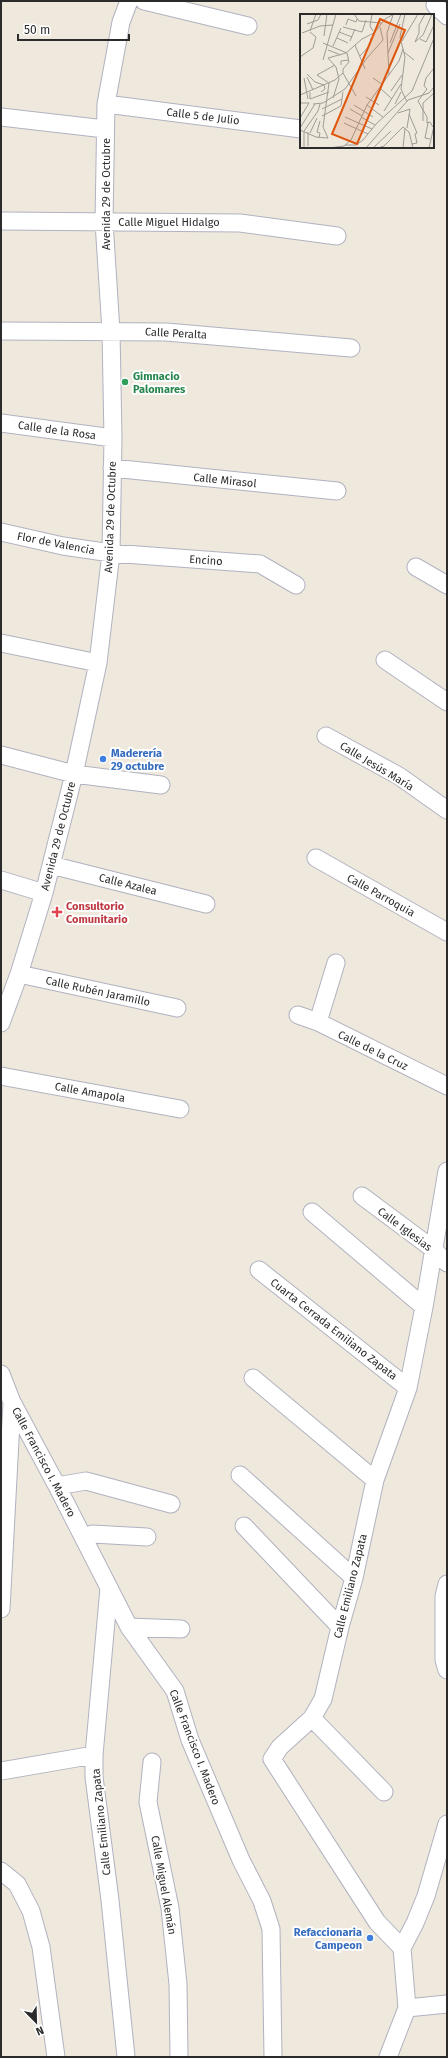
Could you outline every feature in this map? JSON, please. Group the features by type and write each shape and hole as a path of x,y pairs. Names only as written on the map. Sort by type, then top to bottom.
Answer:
{"street":[{"name":"Avenida 29 de Octubre","path":"1,1024 4,1005 19,974 44,893 74,774 98,663 111,553 113,438 111,331 104,222 106,104 121,22 129,1"},
{"path":"144,1 248,26"},
{"name":"Calle 5 de Julio","path":"106,104 300,129"},
{"path":"1,117 105,129"},
{"name":"Calle Miguel Hidalgo","path":"1,221 240,223 337,236"},
{"name":"Calle Peralta","path":"1,331 166,332 351,348"},
{"name":"Calle de la Rosa","path":"1,423 113,438"},
{"name":"Calle Mirasol","path":"112,468 338,491"},
{"name":"Flor de Valencia","path":"1,532 63,546 111,553"},
{"name":"Encino","path":"111,553 260,564 296,585"},
{"path":"416,567 447,585"},
{"path":"1,643 98,663"},
{"path":"385,660 447,702"},
{"name":"Calle Jesús María","path":"326,736 399,776 447,810"},
{"path":"1,755 74,774 161,785"},
{"name":"Calle Parroquia","path":"316,858 447,932"},
{"name":"Calle Azalea","path":"51,865 206,904"},
{"path":"1,880 44,893"},
{"path":"318,1022 336,963"},
{"name":"Calle Rubén Jaramillo","path":"19,974 177,1008"},
{"name":"Calle de la Cruz","path":"298,1015 318,1022 447,1086"},
{"name":"Calle Amapola","path":"1,1076 180,1109"},
{"name":"Calle Emiliano Zapata","path":"402,1948 377,1922 272,1759 280,1747 312,1718 323,1699 340,1627 354,1578 375,1480 408,1388 424,1307 447,1171"},
{"name":"Calle Iglesias","path":"362,1196 433,1249 447,1263"},
{"path":"312,1212 424,1307"},
{"name":"Cuarta Cerrada Emiliano Zapata","path":"259,1270 408,1388"},
{"name":"Calle Francisco I. Madero","path":"1,1374 12,1402 85,1539 129,1627 175,1691 190,1740 241,1860 264,1908 271,1929 273,2057"},
{"path":"253,1378 375,1480"},
{"path":"1,1609 12,1402"},
{"path":"240,1475 354,1578"},
{"path":"57,1486 86,1481 171,1504"},
{"path":"244,1526 340,1627"},
{"path":"85,1539 92,1534 148,1537"},
{"path":"447,1584 444,1596 444,1660 447,1670"},
{"name":"Calle Emiliano Zapata","path":"109,1588 94,1755 94,1777 110,1900 126,2057"},
{"path":"129,1627 181,1629"},
{"path":"312,1718 384,1792"},
{"path":"1,1771 94,1755"},
{"name":"Calle Miguel Alemán","path":"152,1762 148,1802 170,1908 178,1984 179,2057"},
{"path":"388,2057 407,2008 402,1948 416,1923 426,1896 447,1824"},
{"path":"1,1871 17,1884 31,1911 41,1947 56,2057"},
{"path":"407,2008 447,2004"}],"place":[{"name":"Gimnacio Palomares","path":"125,382"},
{"name":"Maderería 29 octubre","path":"103,759"},
{"name":"Consultorio Comunitario","path":"57,912"},
{"name":"Refaccionaria Campeon","path":"370,1938"}]}
